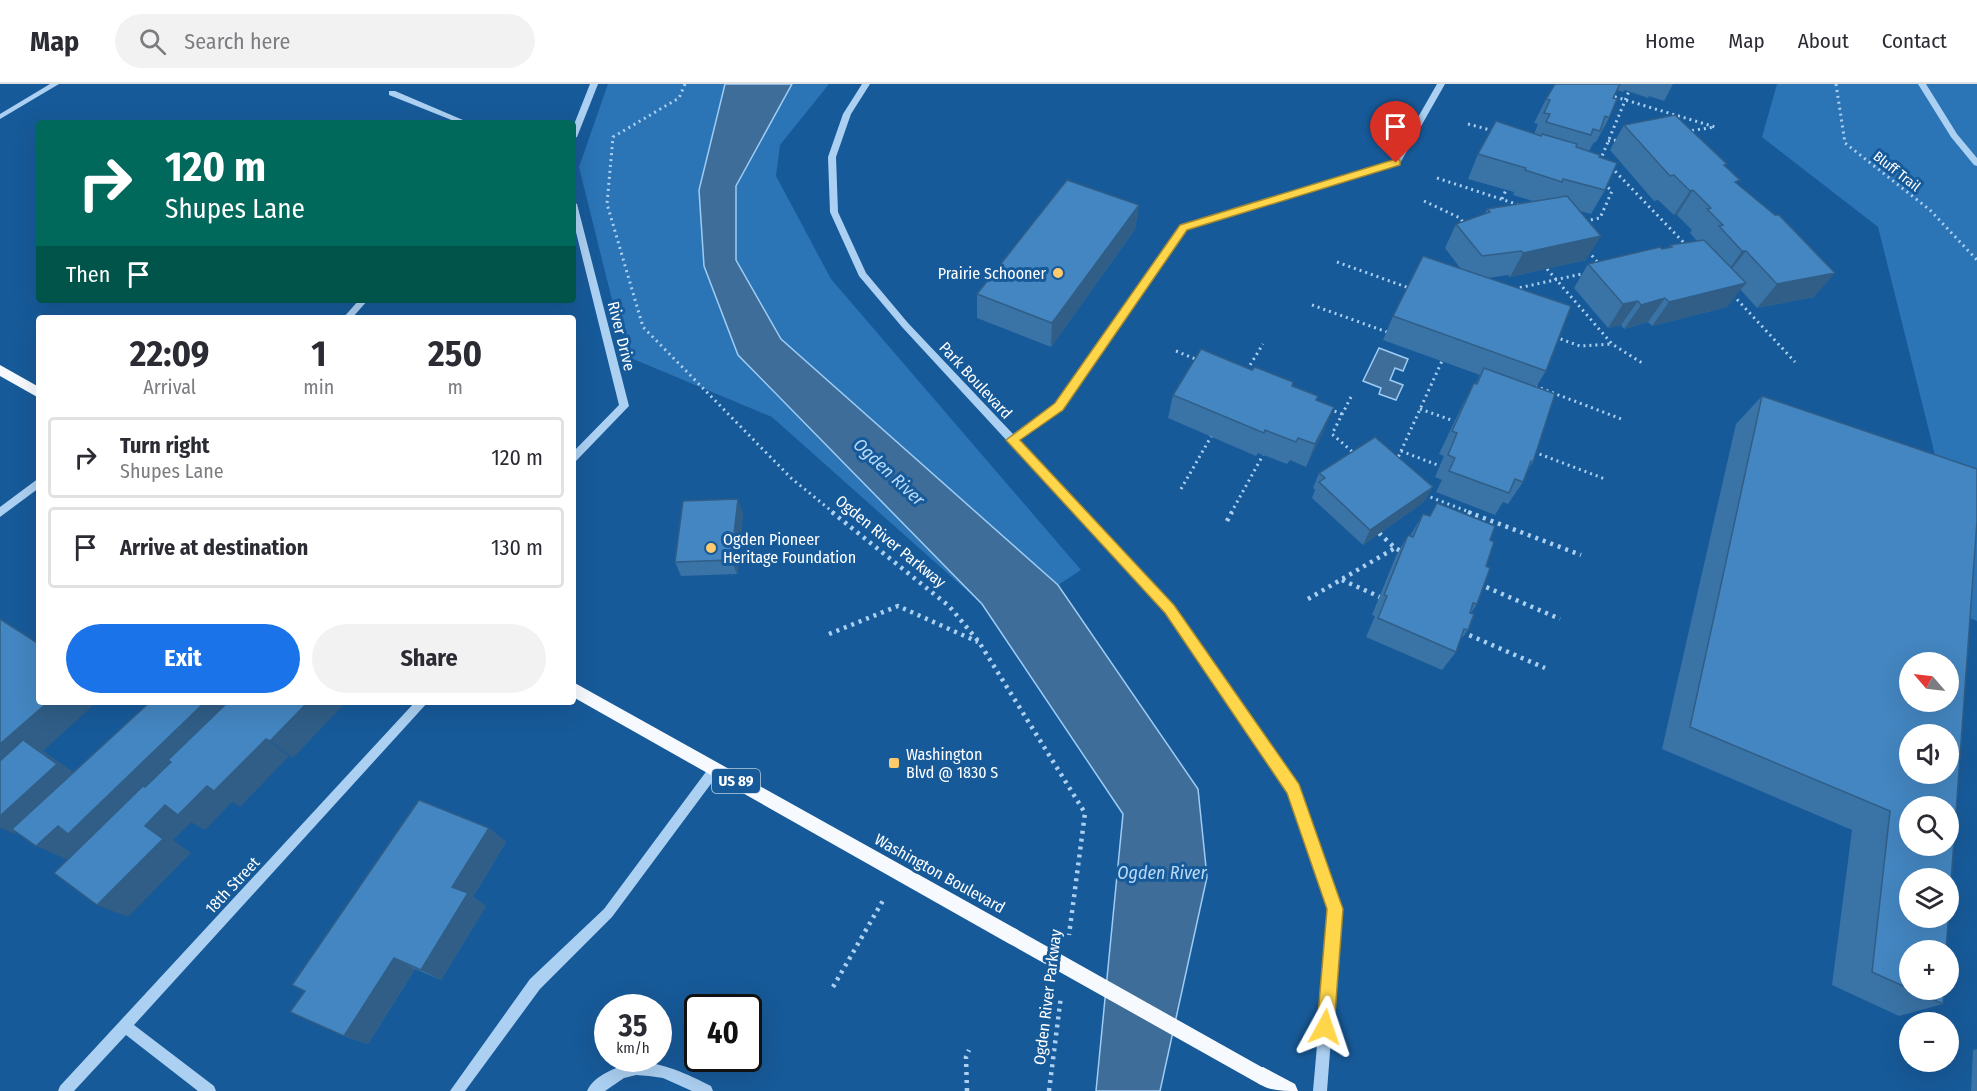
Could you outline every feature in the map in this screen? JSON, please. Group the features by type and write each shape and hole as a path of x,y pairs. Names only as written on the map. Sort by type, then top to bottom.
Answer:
{"main road":[{"path":"0,370 36,391"},
{"name":"Washington Boulevard","path":"576,691 1288,1091"}],"street":[{"path":"0,117 55,84"},
{"path":"576,129 594,84"},
{"name":"Park Boulevard","path":"866,84 847,114 832,157 834,212 862,274 905,325 1169,609 1294,789 1335,909 1320,1091"},
{"path":"1012,440 1059,406 1184,227 1396,163 1441,84"},
{"path":"1922,84 1954,135 1977,163"},
{"path":"392,93 459,120"},
{"name":"River Drive","path":"576,216 624,406 576,455"},
{"path":"350,315 361,303"},
{"path":"0,513 36,484"},
{"name":"18th Street","path":"65,1091 419,705"},
{"path":"457,1091 535,984 608,913 715,768"},
{"path":"125,1026 209,1091"},
{"path":"594,1091 612,1077 635,1068 666,1070 706,1091"}],"path":[{"name":"Ogden River Parkway","path":"685,84 679,98 613,136 607,204 643,327 791,478 950,606 979,642 1085,813 1068,940"},
{"name":"Bluff Trail","path":"1836,84 1845,143 1930,210 1977,260"},
{"path":"1629,91 1599,163 1615,169 1691,250"},
{"path":"1604,94 1715,127 1679,132"},
{"path":"1468,124 1497,132"},
{"path":"1608,141 1620,140"},
{"path":"1437,178 1523,206"},
{"path":"1583,222 1600,218 1612,190 1599,180"},
{"path":"1502,200 1506,190"},
{"path":"1424,201 1460,218 1470,231"},
{"path":"1510,211 1514,203"},
{"path":"1581,243 1604,269"},
{"path":"1337,262 1409,288"},
{"path":"1547,269 1612,344 1642,363"},
{"path":"1512,290 1595,272"},
{"path":"1731,293 1795,362"},
{"path":"1312,306 1387,332"},
{"path":"1554,337 1580,346 1612,344"},
{"path":"1243,377 1263,344"},
{"path":"1176,351 1205,362"},
{"path":"1393,470 1442,361"},
{"path":"1535,386 1624,420"},
{"path":"1351,397 1332,434 1360,458"},
{"path":"1324,407 1342,414"},
{"path":"1420,409 1454,421"},
{"path":"1181,489 1212,435"},
{"path":"1401,451 1440,466"},
{"path":"1530,451 1605,479"},
{"path":"1227,521 1263,455"},
{"path":"1423,495 1581,555"},
{"path":"1379,533 1395,548 1403,552"},
{"path":"1308,599 1395,548"},
{"path":"1341,580 1380,597"},
{"path":"1473,581 1560,619"},
{"path":"829,634 898,606 979,642"},
{"path":"1456,630 1545,668"},
{"path":"833,987 899,872"},
{"name":"Ogden River Parkway","path":"1049,1091 1062,987"},
{"path":"967,1091 966,1057 969,1050"}],"shaded area":[{"path":"608,84 725,84 699,190 704,266 738,355 982,604 772,417 626,356 579,167"},
{"path":"792,84 829,84 780,145 776,176 831,279 1081,570 1058,585 781,339 736,260 736,186"},
{"path":"1777,84 1977,84 1977,621 1967,617 1933,447 1878,227 1762,137"}],"water":[{"name":"Ogden River","path":"725,84 792,84 736,186 736,260 781,339 1058,585 1198,789 1207,877 1160,1091 1096,1091 1123,814 982,604 738,355 704,266 699,190"},
{"path":"1379,348 1408,359 1403,371 1395,368 1390,380 1403,385 1396,400 1379,394 1381,388 1363,381"}],"building":[{"path":"1555,84 1620,84 1613,98 1617,99 1609,118 1605,116 1600,131 1593,129 1591,135 1546,122 1550,114 1544,113 1550,100 1546,99"},
{"path":"1675,115 1727,164 1724,165 1740,180 1735,182 1775,215 1779,215 1835,273 1777,284 1719,226 1723,225 1707,209 1711,208 1674,175 1670,176 1624,125"},
{"path":"1496,121 1541,136 1542,134 1577,144 1576,147 1617,163 1605,190 1563,179 1562,182 1525,170 1526,168 1478,154"},
{"name":"Prairie Schooner","path":"1067,180 1139,205 1052,323 977,294"},
{"path":"1567,196 1601,236 1523,253 1521,251 1482,256 1456,224 1490,212 1487,209"},
{"path":"1704,240 1746,283 1669,302 1665,298 1641,305 1638,301 1623,304 1588,264 1660,247 1662,249 1672,247 1670,245"},
{"path":"1423,256 1571,306 1546,371 1393,316"},
{"path":"1201,349 1252,370 1255,367 1293,382 1292,386 1318,396 1316,400 1334,407 1315,444 1298,438 1296,442 1265,430 1264,433 1173,395"},
{"path":"1484,368 1555,394 1533,462 1531,461 1523,482 1515,479 1509,493 1449,471 1455,458 1448,455 1457,433 1452,431 1474,383 1477,384"},
{"path":"1762,396 1977,469 1977,521 1959,771 1959,724 1899,724 1899,784 1958,784 1957,796 1899,796 1899,856 1953,856 1952,868 1899,868 1899,928 1948,928 1947,940 1899,940 1899,984 1872,972 1890,811 1690,727"},
{"path":"1375,437 1433,487 1370,530 1319,482 1325,478 1319,473"},
{"path":"738,499 731,560 675,562 683,501"},
{"path":"1437,503 1495,526 1490,540 1494,542 1486,566 1490,568 1477,604 1473,603 1470,613 1474,614 1468,630 1464,629 1456,652 1378,618 1387,596 1384,595 1408,535 1413,537 1423,514 1430,516"},
{"path":"0,619 36,642 36,705 45,705 0,744"},
{"path":"147,705 202,705 68,834 58,826 36,846 12,829"},
{"path":"225,705 305,705 270,741 266,739 214,791 207,786 178,815 165,805 145,826 163,839 97,905 54,873 143,786 145,787 171,762 168,760"},
{"path":"23,740 57,764 0,816 0,761"},
{"path":"419,800 489,828 452,887 468,893 421,970 394,958 344,1036 290,1012 305,991 292,985"}],"place":[{"name":"Prairie Schooner","path":"1058,273"},
{"name":"Ogden Pioneer Heritage Foundation","path":"711,548"},
{"name":"Washington Blvd @ 1830 S","path":"894,763"}],"route":[{"path":"1325,1027 1335,909 1294,789 1169,609 1012,440 1059,406 1184,227 1396,163"}]}
